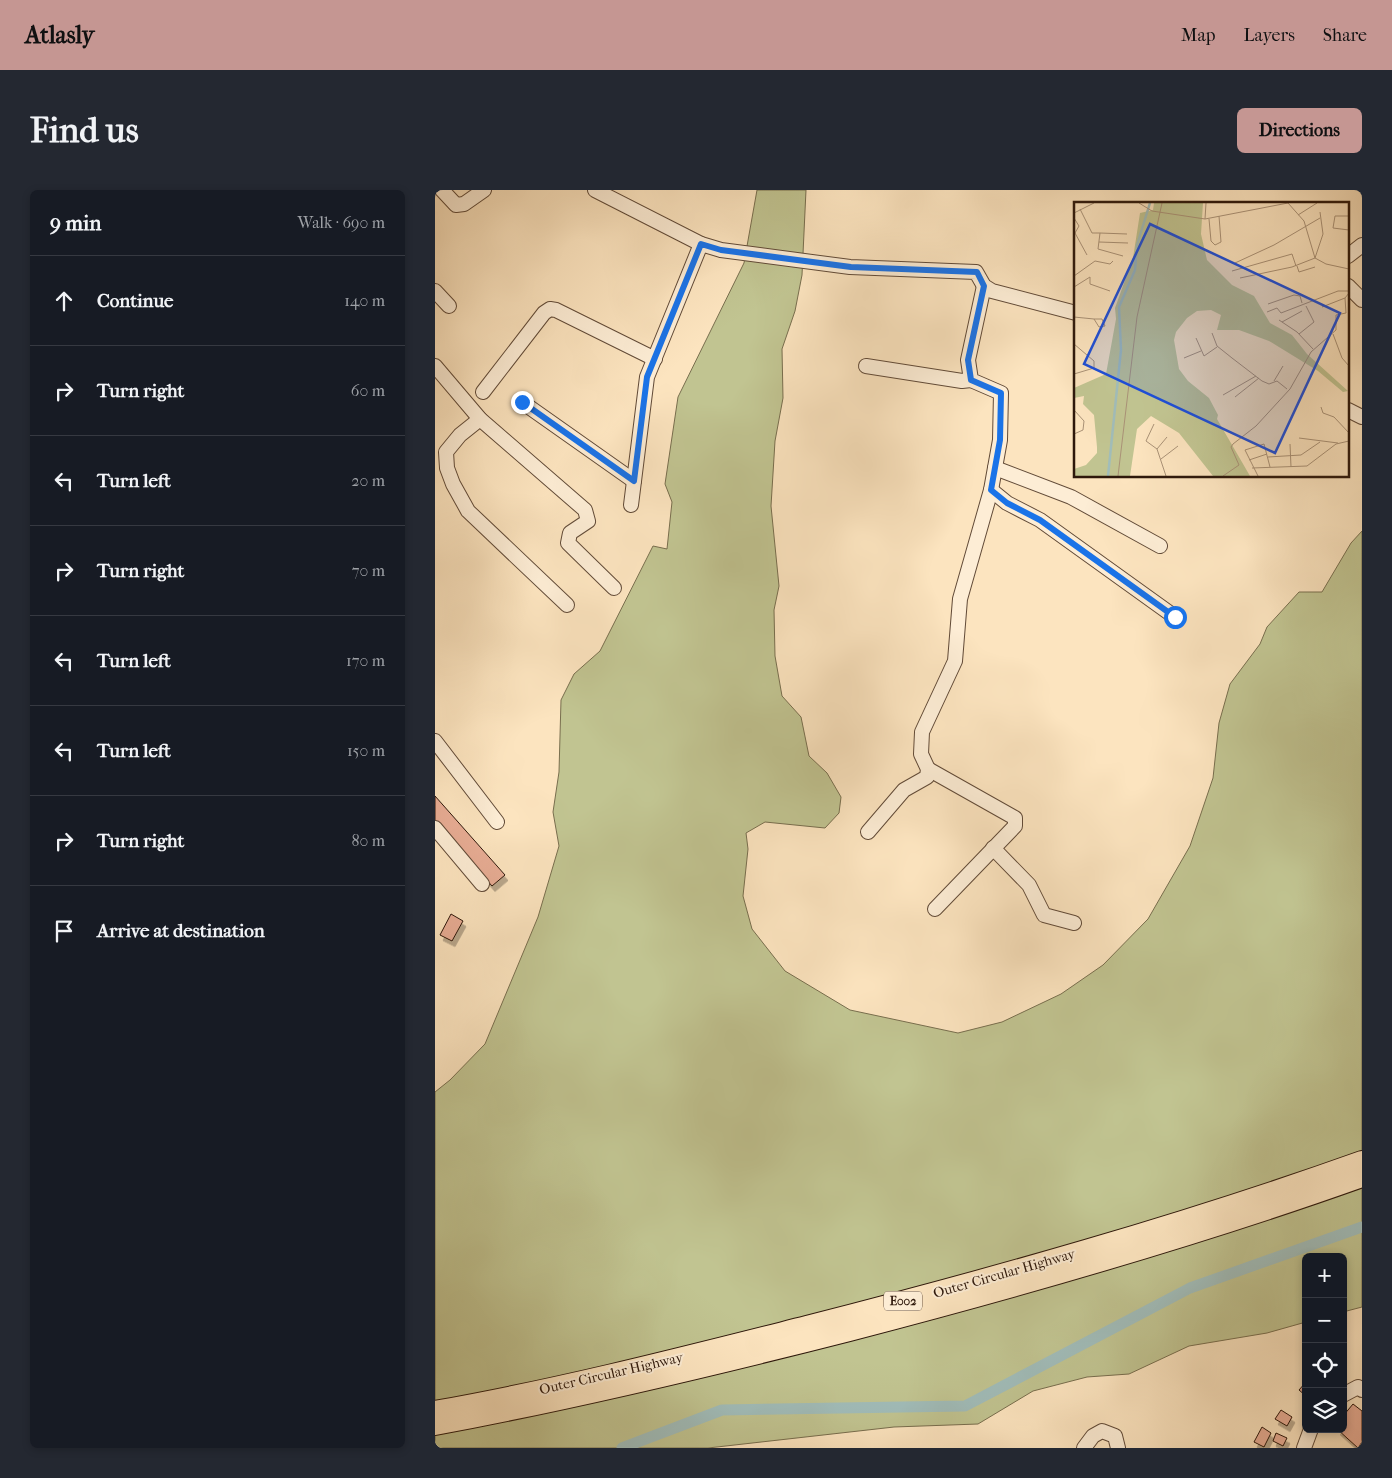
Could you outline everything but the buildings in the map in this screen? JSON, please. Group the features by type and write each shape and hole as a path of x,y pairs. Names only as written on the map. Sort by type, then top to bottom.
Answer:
{"highway":[{"name":"Outer Circular Highway","path":"435,1411 706,1352 972,1284 1163,1226 1362,1161"},
{"name":"Outer Circular Highway","path":"435,1425 580,1396 710,1366 976,1298 1168,1240 1362,1177"}],"street":[{"path":"442,190 456,205 464,204 484,190"},
{"path":"595,190 701,244 721,250 851,267 977,272 984,286 992,291 1074,312"},
{"path":"631,505 647,377 701,244"},
{"path":"1349,255 1362,245"},
{"path":"971,380 968,360 984,286"},
{"path":"1349,287 1362,300"},
{"path":"435,291 449,306"},
{"path":"483,392 544,312 550,310 556,310 655,359"},
{"path":"435,366 480,419 585,510 588,521 570,533 568,543 614,588"},
{"path":"866,366 962,381 971,380 1001,393 1000,440 991,490 960,599 955,661 922,732 921,754 928,769 927,777 904,790 868,832"},
{"path":"522,402 634,481"},
{"path":"1349,410 1362,417"},
{"path":"480,419 460,435 446,452 447,468 453,484 468,511 567,605"},
{"path":"995,468 1071,497 1160,546"},
{"path":"991,490 1007,503 1040,520 1175,617"},
{"path":"435,741 497,822"},
{"path":"928,769 1015,818 1015,826 935,909"},
{"path":"435,828 481,884"},
{"path":"993,848 1029,885 1044,915 1074,923"},
{"path":"1347,1393 1358,1387 1362,1390"},
{"path":"1084,1448 1093,1436 1101,1431 1115,1436 1118,1448"},
{"path":"1304,1448 1310,1433"}],"green space":[{"path":"757,190 806,190 802,275 795,311 782,349 783,398 775,441 771,506 779,586 774,610 775,656 782,696 801,717 809,756 827,773 841,797 839,813 825,828 765,822 746,833 748,849 743,896 752,929 785,971 850,1010 958,1033 1002,1022 1061,994 1103,965 1148,919 1190,846 1213,778 1219,723 1230,684 1260,644 1267,627 1299,592 1322,592 1351,543 1362,531 1362,1307 1347,1311 1347,1253 1302,1253 1302,1323 1267,1333 1189,1346 1129,1374 1087,1377 1033,1391 978,1424 894,1427 708,1448 435,1448 435,1092 450,1080 485,1044 538,917 559,846 553,812 559,772 561,700 574,674 600,651 653,546 667,549 672,502 665,484 678,397 744,263"}],"waterway":[{"path":"622,1448 722,1410 965,1406 1190,1288 1362,1227"}],"route":[{"path":"522,402 634,481 647,377 701,244 721,250 851,267 941,269 977,272 984,286 968,360 971,380 1001,393 1000,440 991,490 1007,503 1040,520 1175,617"}]}
